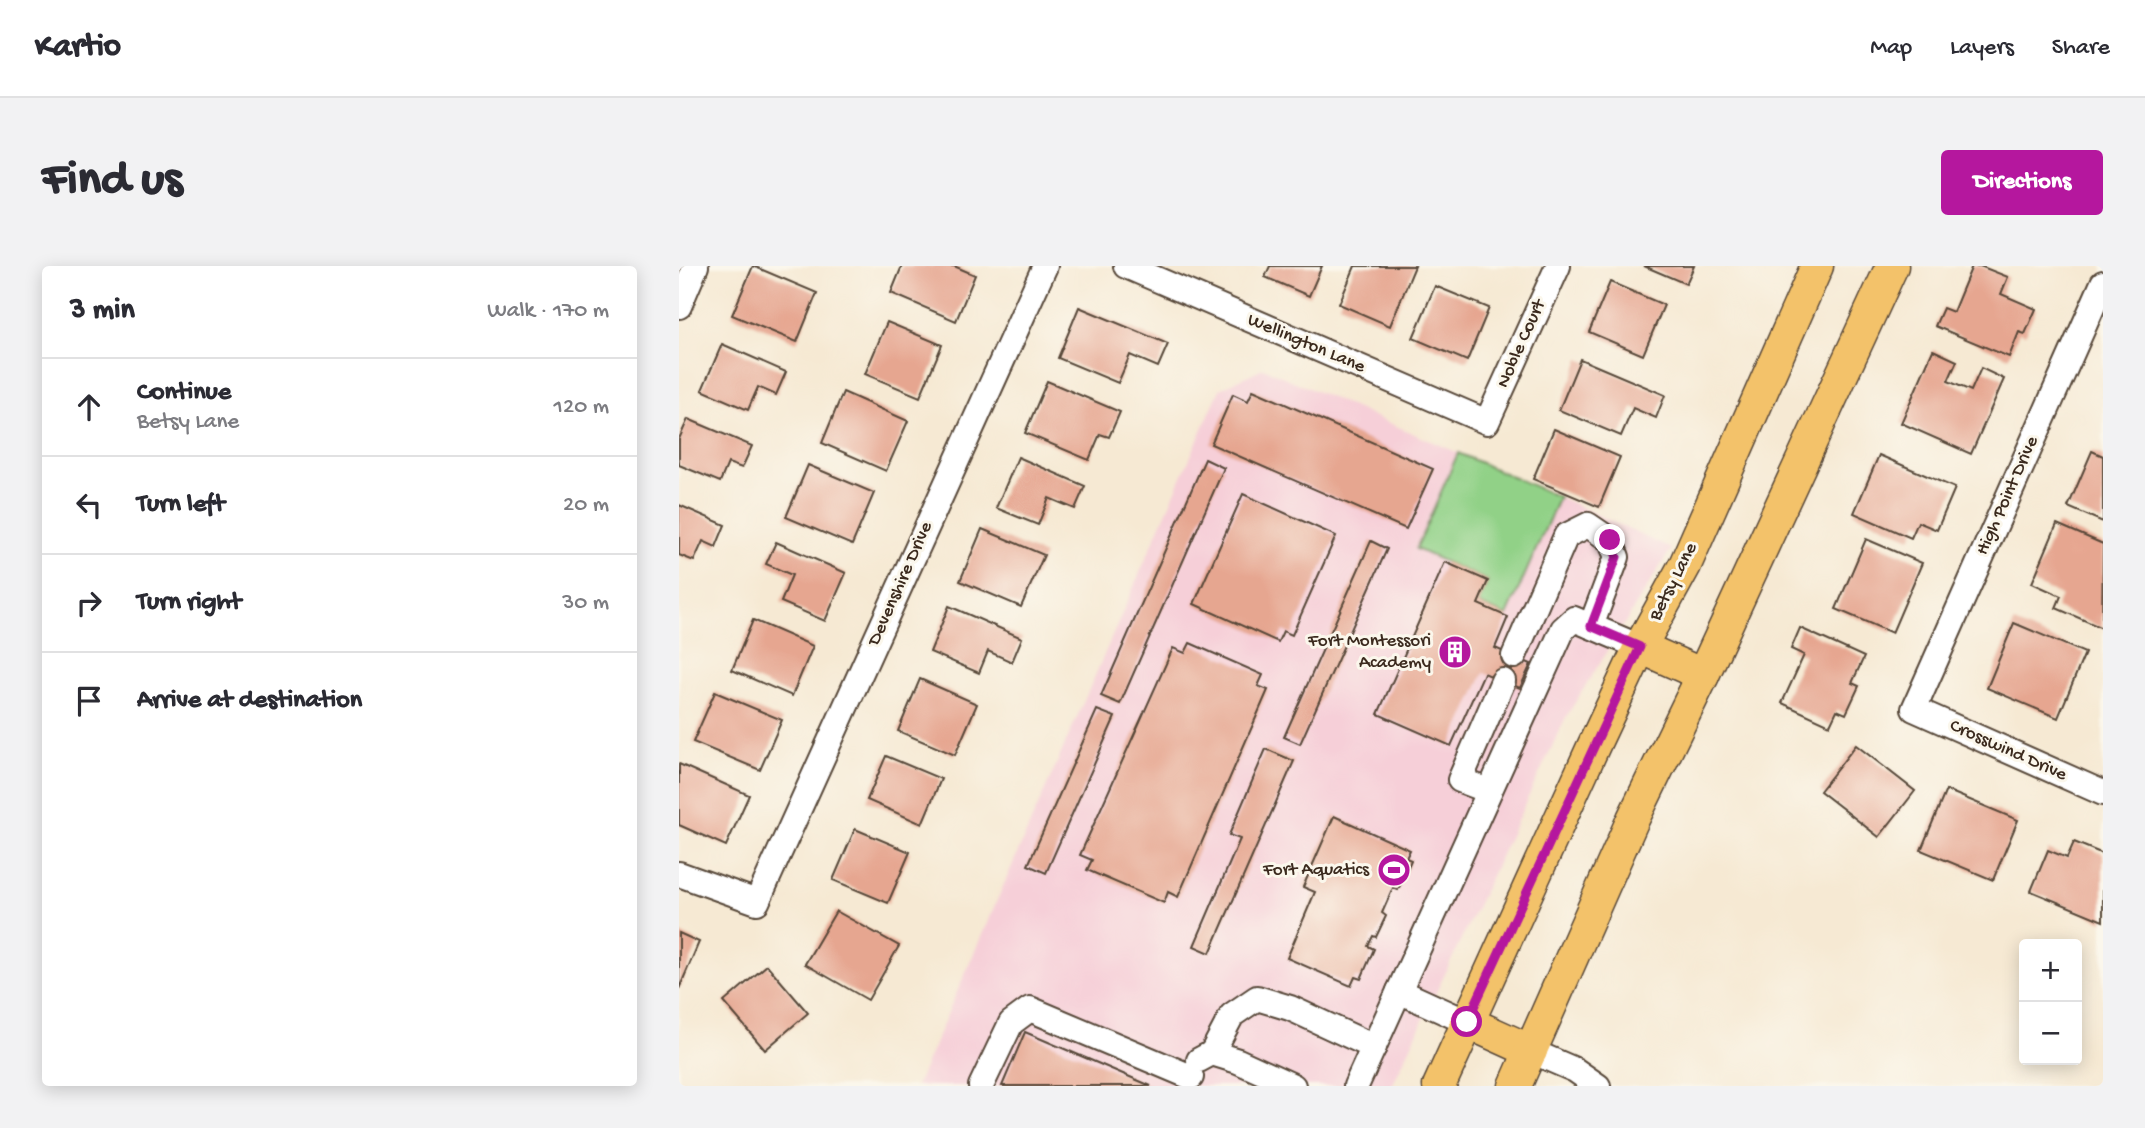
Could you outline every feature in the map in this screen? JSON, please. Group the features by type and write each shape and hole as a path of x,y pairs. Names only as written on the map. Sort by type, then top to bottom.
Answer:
{"main road":[{"name":"Betsy Lane","path":"1439,1086 1640,647 1685,565 1817,266"},
{"path":"1515,1086 1633,819 1703,675 1892,266"},
{"path":"1640,647 1703,675"},
{"path":"1467,1022 1531,1051"}],"street":[{"path":"679,306 696,266"},
{"name":"Devenshire Drive","path":"679,874 757,902 1045,266"},
{"name":"Wellington Lane","path":"1126,266 1487,422"},
{"name":"Noble Court","path":"1487,422 1558,266"},
{"name":"High Point Drive","path":"1914,709 2103,284"},
{"path":"1514,656 1566,536 1588,525 1610,540 1617,557 1591,626"},
{"path":"1356,1086 1563,629 1574,619 1640,647"},
{"path":"1489,791 1460,780 1503,681"},
{"name":"Crosswind Drive","path":"1914,709 2103,793"},
{"path":"1399,991 1467,1022"},
{"path":"981,1086 1011,1023 1030,1009 1189,1082 1199,1060 1212,1053 1232,1015 1257,998 1290,1008 1374,1047"},
{"path":"1531,1051 1575,1070 1598,1086"},
{"path":"1212,1053 1238,1061 1293,1086"}],"shaded area":[{"path":"1263,368 1559,497 1671,549 1566,717 1392,1086 916,1086 1220,389"}],"green space":[{"path":"1458,453 1559,497 1507,616 1478,604 1488,581 1416,549"}],"building":[{"path":"753,266 817,293 797,342 732,315"},
{"path":"902,266 954,266 975,275 956,321 891,293"},
{"path":"1270,266 1322,266 1309,296 1265,277"},
{"path":"1355,266 1415,266 1390,326 1339,304"},
{"path":"1644,266 1694,266 1686,284"},
{"path":"1972,266 1980,266 2008,277 2001,294 2036,309 2025,334 2019,332 2009,357 1935,326 1943,308 1953,312"},
{"path":"1610,282 1664,305 1643,355 1589,332"},
{"path":"1435,286 1489,308 1467,361 1413,338"},
{"path":"1079,307 1168,344 1158,367 1130,355 1118,383 1058,358"},
{"path":"887,322 942,345 920,397 865,374"},
{"path":"722,344 786,372 776,395 758,387 748,410 702,390"},
{"path":"1933,350 1957,361 1948,381 1971,391 1981,368 2004,379 1971,454 1901,423"},
{"path":"1580,359 1665,395 1656,418 1633,408 1621,436 1559,410"},
{"path":"1047,381 1120,412 1109,437 1100,434 1089,460 1025,433"},
{"path":"1253,390 1433,469 1406,529 1211,444 1233,394 1248,401"},
{"path":"843,392 908,421 886,471 822,443"},
{"path":"688,419 752,446 742,468 728,463 720,482 679,465 679,439"},
{"path":"1554,429 1620,457 1599,507 1533,479"},
{"path":"2092,451 2103,456 2103,522 2068,507"},
{"path":"1879,455 1955,488 1937,530 1918,522 1911,538 1854,513"},
{"path":"1018,457 1085,486 1075,509 1049,498 1038,525 996,508"},
{"path":"1205,459 1224,468 1120,704 1101,696"},
{"path":"808,465 874,493 852,545 786,517"},
{"path":"1243,494 1336,536 1292,635 1283,631 1278,642 1194,604"},
{"path":"679,505 725,525 716,547 703,541 694,561 679,555"},
{"path":"2057,524 2103,544 2102,628 2056,608 2061,596 2032,583"},
{"path":"982,529 1044,555 1021,607 960,581"},
{"path":"1866,539 1922,563 1892,633 1836,609"},
{"path":"1371,541 1387,549 1300,744 1284,737"},
{"path":"776,542 846,573 825,621 781,602 792,575 766,564"},
{"name":"Fort Montessori Academy","path":"1445,562 1488,581 1478,604 1508,617 1495,648 1531,664 1520,688 1484,673 1451,746 1378,714"},
{"path":"949,606 1022,638 1012,662 988,651 979,673 930,652"},
{"path":"753,620 813,646 792,696 732,670"},
{"path":"2014,623 2085,653 2058,718 1987,688"},
{"path":"1800,628 1864,657 1852,683 1859,686 1846,714 1837,710 1830,725 1782,703 1804,655 1791,649"},
{"path":"1190,643 1263,675 1258,686 1268,690 1178,897 1168,892 1164,903 1087,870 1092,860 1080,855 1173,648 1185,653"},
{"path":"920,679 977,704 955,755 898,731"},
{"path":"715,692 782,720 760,770 693,742"},
{"path":"1097,710 1115,717 1046,873 1028,865"},
{"path":"1856,745 1915,791 1879,837 1820,791"},
{"path":"1266,749 1294,761 1210,953 1194,946 1240,839 1229,835"},
{"path":"886,756 941,779 922,824 867,800"},
{"path":"679,764 749,795 726,846 679,825"},
{"path":"1946,790 2018,820 1993,880 1921,850"},
{"path":"1334,816 1410,850 1406,858 1411,860 1398,890 1393,888 1382,913 1386,916 1376,937 1373,936 1368,946 1374,949 1361,979 1355,977 1351,986 1287,958 1315,892 1303,887"},
{"path":"855,829 910,852 888,903 833,880"},
{"path":"2074,842 2103,854 2103,921 2031,891 2048,850 2067,858"},
{"path":"836,911 899,946 868,1000 805,964"},
{"path":"679,933 699,942 679,989"},
{"path":"767,965 808,1013 765,1050 724,1002"},
{"path":"1025,1032 1151,1086 1002,1086"}],"place":[{"name":"Fort Montessori Academy","path":"1455,652"},
{"name":"Fort Aquatics","path":"1394,870"}],"route":[{"path":"1467,1022 1640,647 1591,626 1617,557 1610,540"}]}
